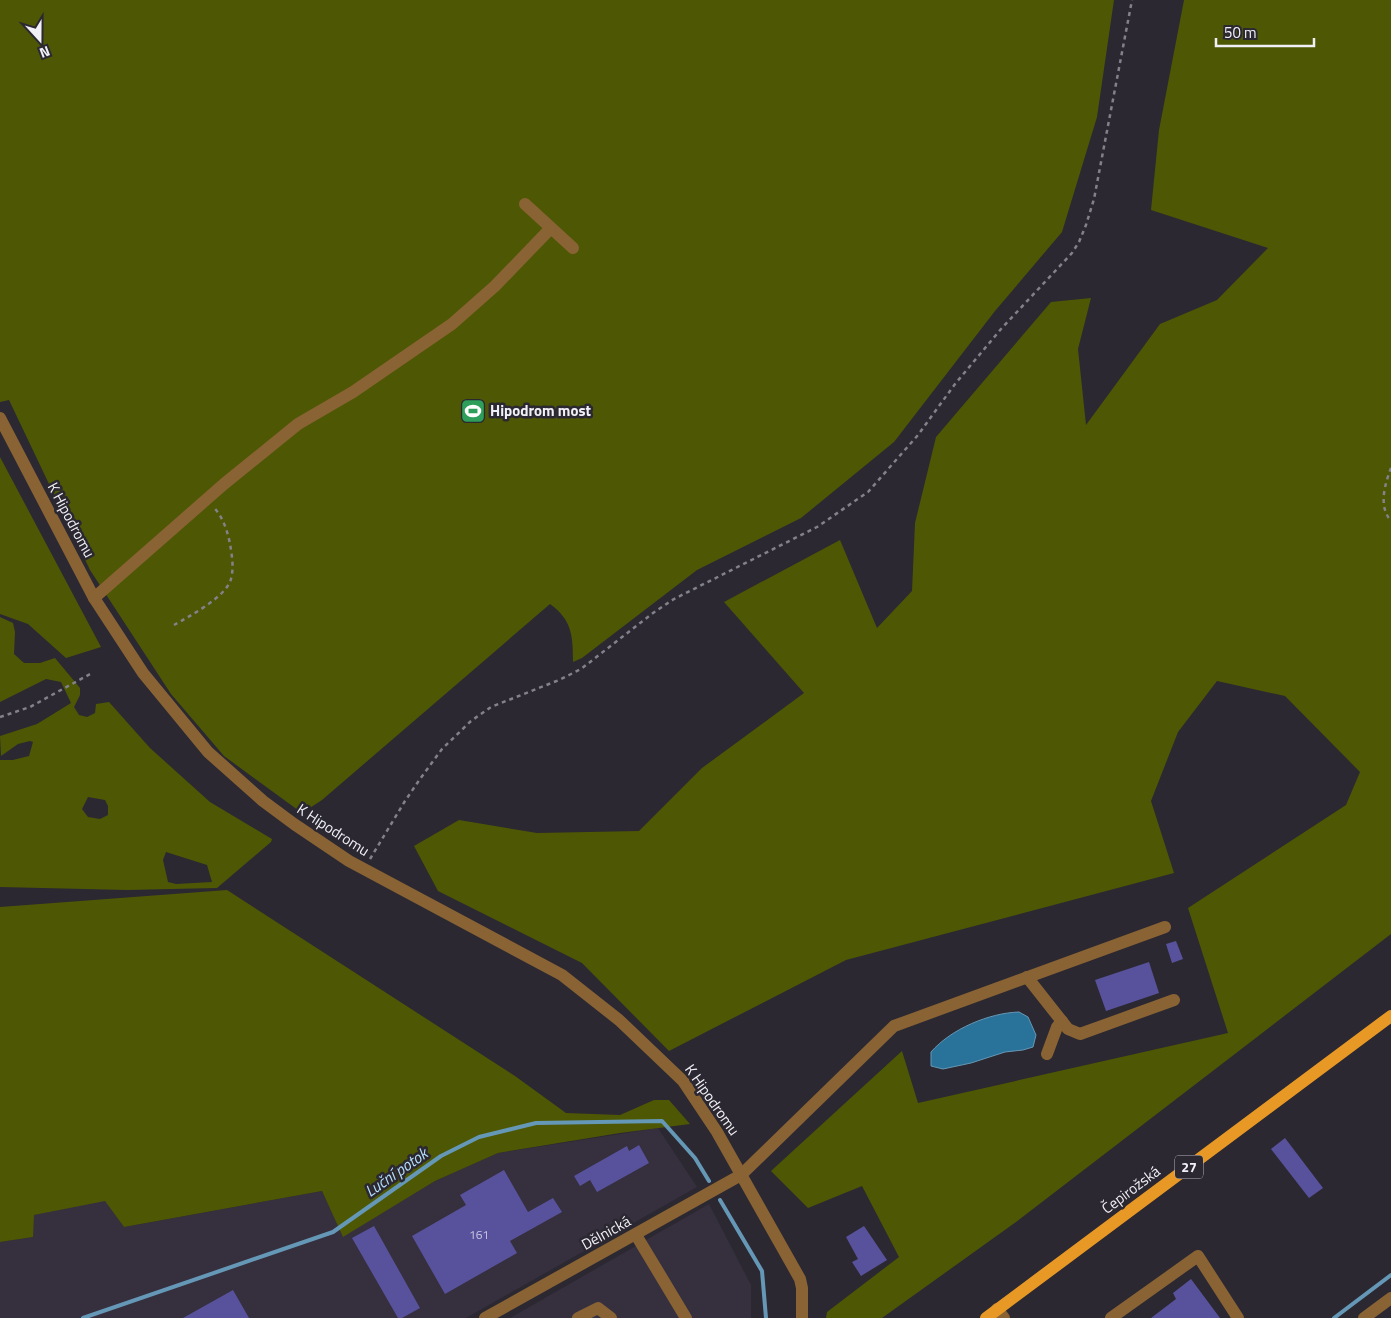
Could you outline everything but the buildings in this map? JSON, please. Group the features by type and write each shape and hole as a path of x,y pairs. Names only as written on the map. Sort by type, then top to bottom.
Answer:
{"main road":[{"name":"Čepirožská","path":"986,1318 1001,1314 1391,1016"}],"street":[{"path":"525,204 573,248"},
{"path":"94,598 207,499 298,424 353,392 452,324 495,286 551,228"},
{"name":"K Hipodromu","path":"1,421 94,598 143,673 208,752 263,801 294,824 363,869 562,975 619,1020 682,1081 717,1132 800,1279 802,1288 802,1318"},
{"name":"Dělnická","path":"485,1318 741,1175 894,1026 1165,927"},
{"path":"1027,977 1068,1028 1080,1034 1174,1000"},
{"path":"1047,1054 1057,1027 1062,1021"},
{"path":"636,1235 686,1318"},
{"path":"1111,1318 1198,1256 1238,1318"},
{"path":"1364,1318 1391,1298"},
{"path":"578,1318 598,1308 611,1318"}],"path":[{"path":"363,869 405,801 442,749 480,714 505,700 575,672 674,599 817,527 868,492 893,465 955,384 995,336 1062,265 1079,242 1086,225 1100,174 1132,0"},
{"path":"1391,468 1385,484 1384,501 1386,515 1391,521"},
{"path":"174,626 215,600 231,581 232,554 229,539 219,513 207,499"},
{"path":"0,717 30,707 92,673"}],"shaded area":[{"path":"658,1128 697,1187 466,1318 0,1318 0,1242 33,1237 33,1215 105,1200 124,1227 322,1191 343,1236 435,1181 498,1153"},
{"path":"709,1204 751,1285 751,1318 510,1318"}],"green space":[{"path":"0,0 1114,0 1097,117 1062,232 995,311 894,442 801,518 697,570 582,658 573,662 570,629 563,616 550,604 322,800 302,813 224,756 171,694 90,570 9,400 0,402"},
{"path":"1184,0 1391,0 1391,934 1016,1222 882,1318 826,1318 827,1312 899,1257 862,1186 808,1208 771,1171 902,1051 918,1103 1228,1033 1188,908 1346,805 1360,772 1285,696 1217,681 1178,732 1151,801 1174,873 846,960 669,1051 582,963 438,891 414,846 459,820 537,833 639,831 702,768 804,693 724,602 840,540 877,628 912,591 915,523 936,437 1051,302 1091,298 1078,349 1086,425 1160,324 1217,300 1268,248 1151,210 1159,130"},
{"path":"0,457 101,647 66,658 28,624 0,614"},
{"path":"0,617 13,623 15,632 14,654 24,663 40,663 55,658 80,688 80,695 74,707 79,715 87,717 95,713 96,704 109,702 150,748 210,802 272,839 271,842 217,888 127,890 0,887 0,760 13,760 29,756 33,742 18,744 1,756 0,736 37,724 71,703 61,682 46,679 0,702","holes":["88,797 105,800 108,806 108,815 100,819 88,817 82,809","166,852 207,865 212,882 176,884 168,882 163,860"]},
{"path":"227,890 515,1076 566,1113 620,1115 654,1100 669,1100 690,1124 620,1133 498,1153 435,1181 343,1237 322,1191 124,1227 105,1201 34,1215 33,1237 0,1242 0,907"}],"water":[{"path":"1019,1012 1028,1017 1036,1035 1033,1047 1005,1052 971,1063 943,1069 931,1066 931,1052 949,1036 983,1019 995,1015"}],"waterway":[{"name":"Luční potok","path":"83,1318 333,1232 441,1156 479,1137 536,1123 662,1121 695,1158 709,1181"},
{"name":"Luční potok","path":"720,1200 762,1271 766,1318"},
{"name":"Luční potok","path":"1334,1318 1391,1275"}],"place":[{"name":"Hipodrom most","path":"473,411"}]}
